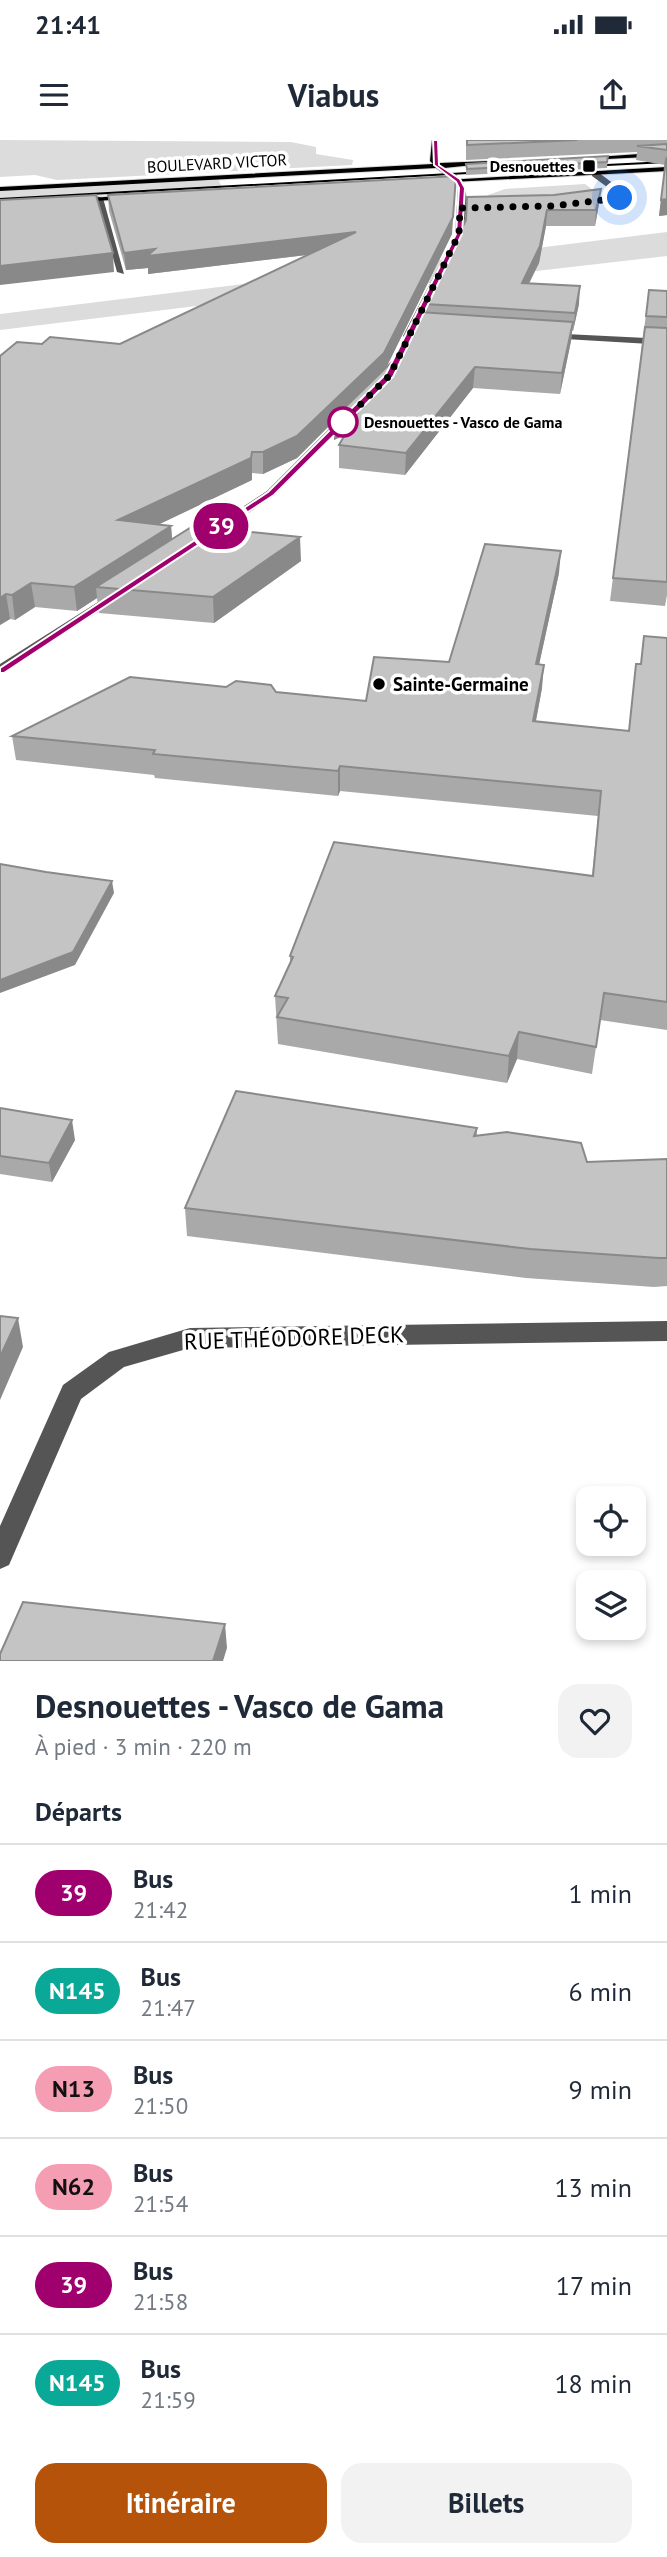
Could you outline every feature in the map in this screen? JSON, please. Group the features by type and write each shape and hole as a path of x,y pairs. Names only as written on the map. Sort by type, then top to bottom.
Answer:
{"main road":[{"path":"435,140 436,165 458,181"},
{"path":"576,159 667,154"},
{"name":"BOULEVARD VICTOR","path":"0,189 497,163"},
{"path":"420,182 667,169"},
{"name":"BOULEVARD VICTOR","path":"62,200 144,196"}],"street":[{"path":"566,205 624,196 595,174"},
{"path":"404,345 418,326 459,234 465,207 458,181"},
{"path":"99,198 121,272"},
{"path":"534,334 667,342"},
{"path":"192,545 271,494 360,405"},
{"path":"0,670 124,589"},
{"name":"RUE THÉODORE DECK","path":"0,1556 72,1392 117,1359 190,1338 667,1331"}],"shaded area":[{"path":"0,140 291,142 316,147 316,154 353,160 352,165 57,180 35,175 0,177"},
{"path":"218,179 223,189 0,201 0,191"},
{"path":"585,184 597,193 488,200 488,195 505,189"},
{"path":"667,232 667,256 413,285 378,284 0,330 0,314"}],"building":[{"path":"467,140 577,140 467,145"},
{"path":"667,144 667,150 637,146"},
{"path":"608,156 607,162 467,169 466,164"},
{"path":"666,159 667,199 661,200"},
{"path":"456,176 453,217 384,353 297,436 263,452 252,452 251,458 118,520 171,526 74,587 31,583 12,595 6,594 0,598 0,356 17,342 42,344 50,337 120,344 356,232 147,256 155,249 124,253 108,195"},
{"path":"601,189 596,210 547,210 540,246 522,283 580,286 575,313 425,304 466,220 467,197 554,195"},
{"path":"96,195 113,253 0,266 0,200"},
{"path":"649,290 667,291 667,317 646,316"},
{"path":"419,312 573,322 562,373 475,367 406,453 339,445 362,405 334,418 396,358"},
{"path":"645,327 667,328 667,582 613,578"},
{"path":"193,526 300,537 213,597 96,587"},
{"path":"485,544 561,551 536,664 544,665 533,721 629,731 636,664 641,664 644,636 667,638 667,1002 604,993 596,1047 519,1032 509,1056 277,1017 288,998 275,996 293,957 290,956 334,842 593,876 601,791 340,766 338,771 153,754 155,750 12,736 130,677 226,687 236,681 271,685 276,692 366,701 374,657 449,662"},
{"path":"0,864 112,881 73,952 0,980"},
{"path":"236,1091 477,1128 474,1136 507,1132 581,1143 587,1162 667,1159 667,1258 530,1249 185,1208"},
{"path":"0,1108 72,1120 49,1163 0,1156"},
{"path":"0,1316 18,1318 0,1357"},
{"path":"23,1602 225,1624 213,1661 0,1661 0,1654"}],"tram line":[{"path":"587,166 667,162"},
{"path":"0,199 486,172"}],"bus line":[{"name":"39","path":"0,670 271,494 390,375 459,234 462,188 458,181 436,165 435,140"}],"place":[{"name":"Desnouettes","path":"589,166"},
{"name":"Desnouettes - Vasco de Gama","path":"343,422"},
{"name":"Sainte-Germaine","path":"379,684"}],"route":[{"path":"343,422 390,375 459,234 460,208 553,206 620,198"}]}
